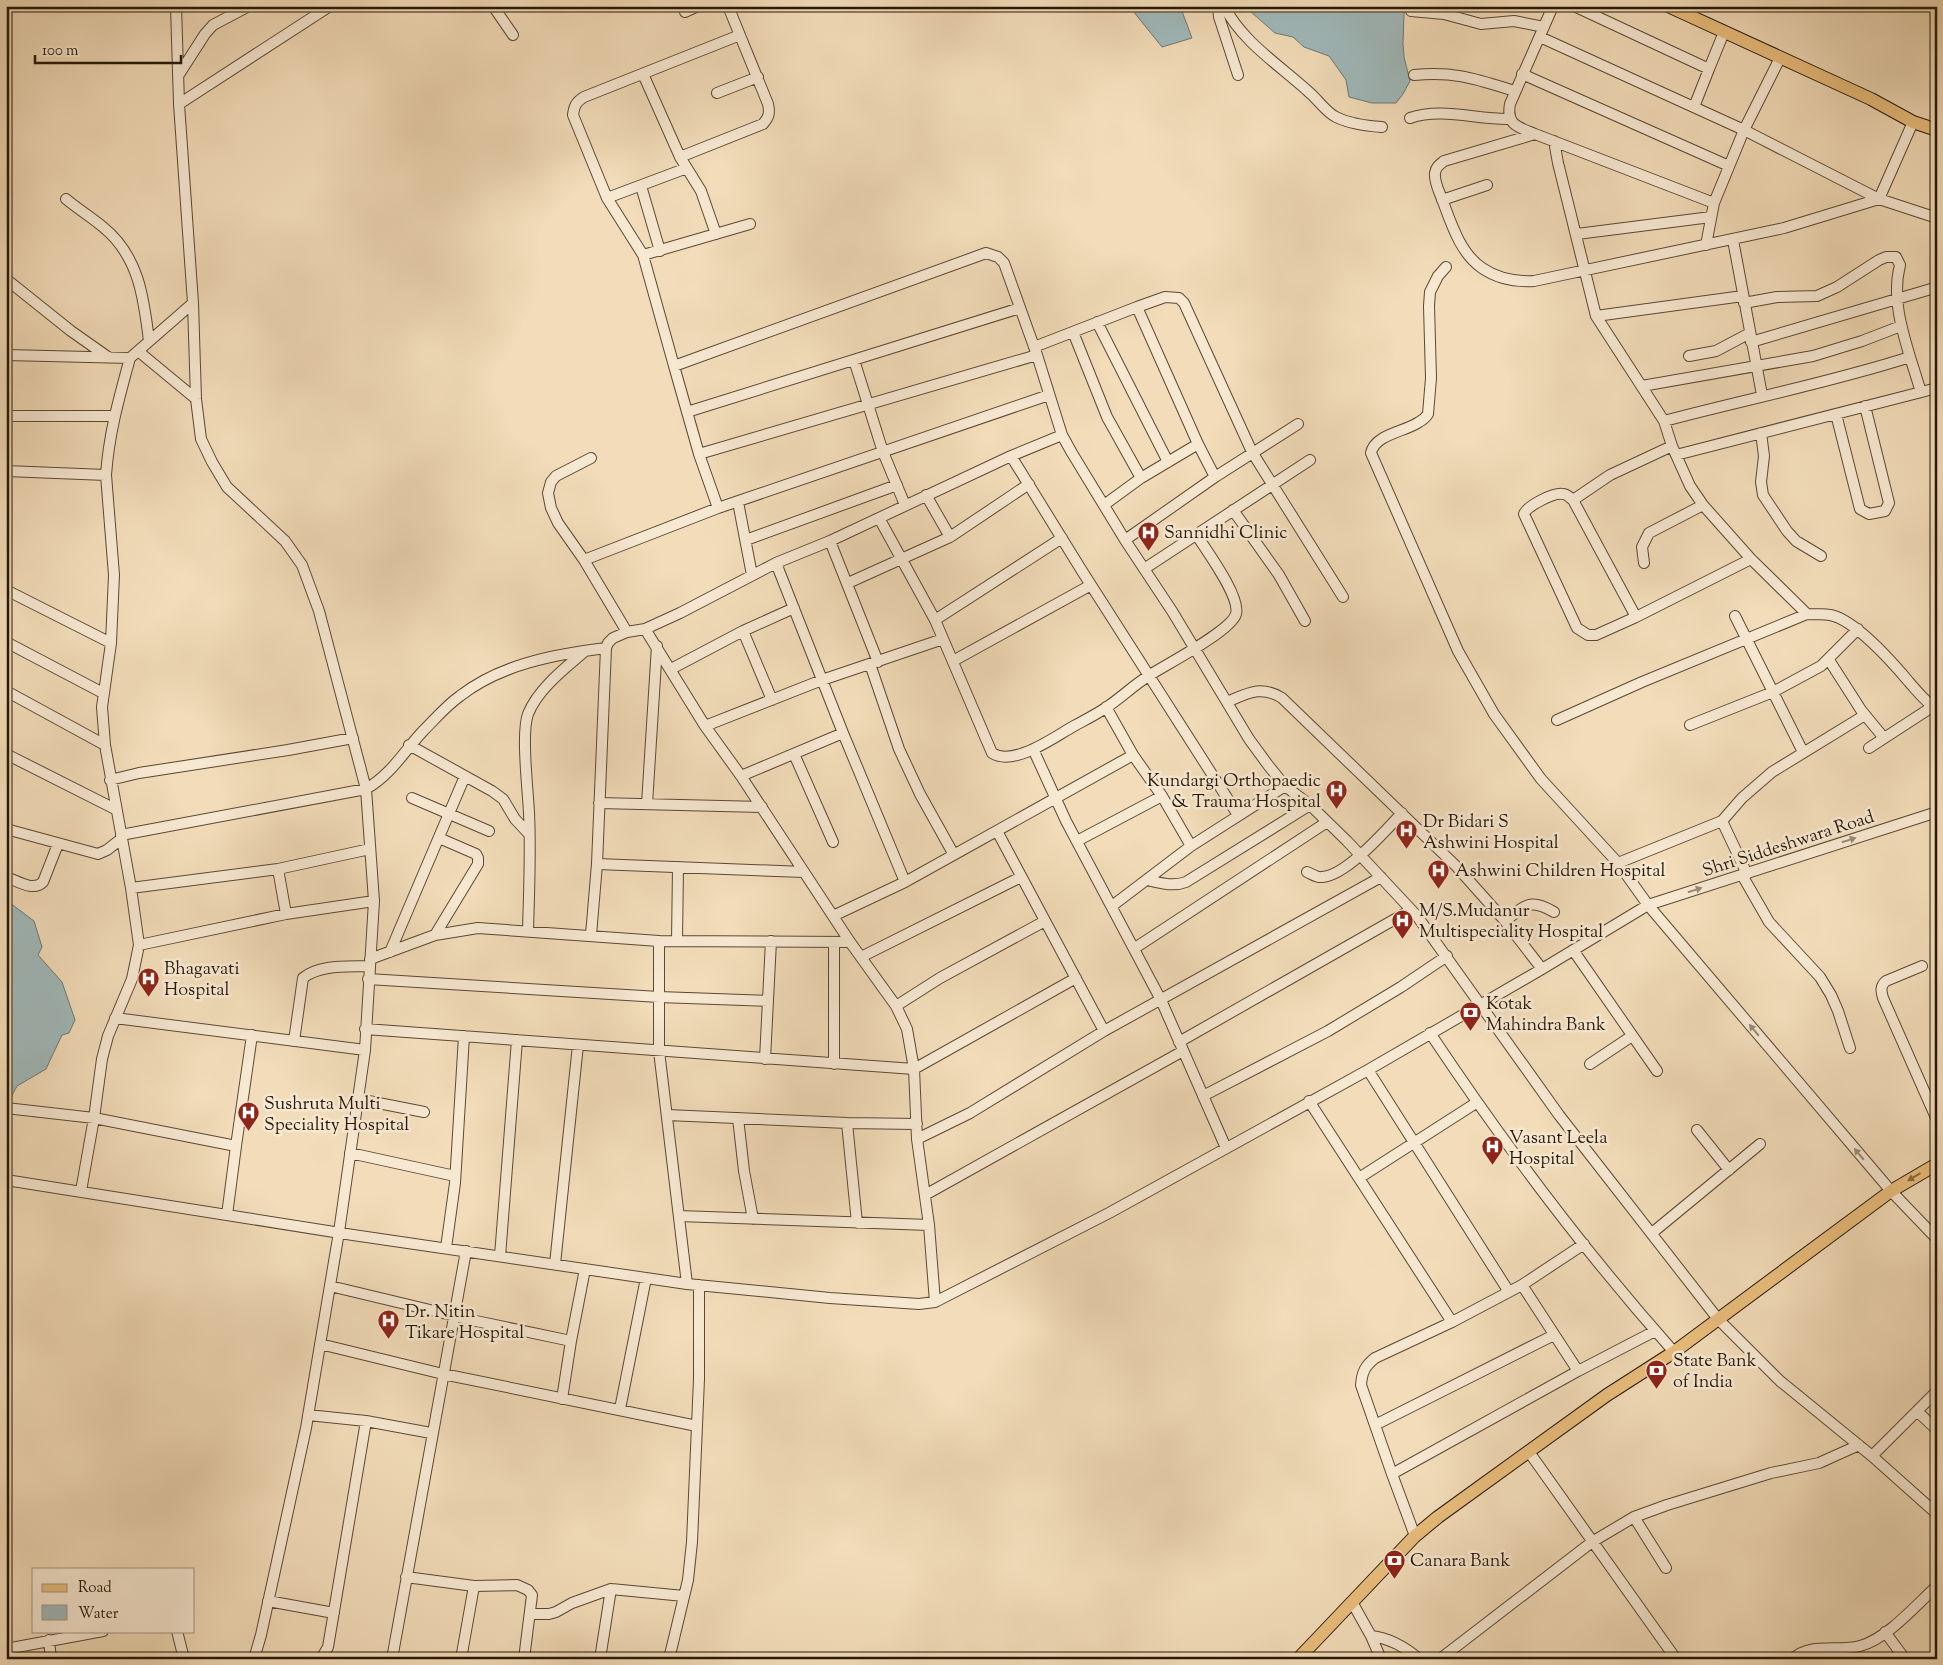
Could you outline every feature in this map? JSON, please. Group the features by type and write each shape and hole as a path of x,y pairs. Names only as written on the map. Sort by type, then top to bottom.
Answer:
{"main road":[{"path":"1668,6 1871,99 1913,122 1937,130"},
{"path":"1298,1659 1415,1536 1438,1517 1606,1395 1674,1352 1891,1191 1937,1164"}],"street":[{"path":"176,6 179,104 193,303 196,398 201,438 212,462 227,487 285,541 302,565 319,611 366,789 374,901 365,1050 339,1232 308,1415 254,1659"},
{"path":"178,76 205,34 213,25 249,6"},
{"path":"179,104 330,6"},
{"path":"493,6 512,34"},
{"path":"685,12 698,6"},
{"path":"680,157 763,124 770,112 758,77 728,6"},
{"path":"1218,6 1218,17 1238,75"},
{"path":"1224,6 1228,15 1252,44 1311,94 1329,112 1337,118 1355,124 1382,127"},
{"path":"1553,6 1515,90 1508,112 1510,119 1515,125 1535,134 1714,203"},
{"path":"1574,6 1709,69"},
{"path":"1411,11 1444,14 1482,24 1514,21 1542,32 1879,198 1937,218"},
{"path":"1694,107 1724,32"},
{"path":"718,508 699,454 643,255 607,198 573,115 577,102 584,97 740,35"},
{"path":"1706,245 1714,203 1744,130 1780,58"},
{"path":"1414,75 1435,73 1466,76 1515,90"},
{"path":"643,74 680,157 701,191 716,234"},
{"path":"1522,74 1729,166"},
{"path":"717,94 758,77"},
{"path":"1410,118 1431,113 1487,119 1510,119"},
{"path":"1535,134 1444,162 1437,166 1435,174 1435,182 1453,228 1472,260 1482,268 1504,279 1515,282 1534,282 1733,240 1784,228 1879,198 1913,122"},
{"path":"1554,141 1596,316 1664,421 1690,486 1703,505 1751,559 1807,614"},
{"path":"607,198 687,168"},
{"path":"1442,200 1487,185"},
{"path":"641,186 660,251"},
{"path":"66,200 104,228 119,242 128,257 140,282 149,341"},
{"path":"1577,234 1711,217"},
{"path":"643,255 750,224"},
{"path":"1733,240 1762,395"},
{"path":"674,366 986,252 998,257 1004,263 1062,435 1249,739 1285,786 1310,805 1411,910 1447,956 1559,1115 1718,1319 1780,1381 1872,1456 1937,1514"},
{"path":"1596,316 1743,300 1817,296 1837,287 1879,260 1896,257 1900,265 1897,280 1897,299 1901,326 1921,392"},
{"path":"1446,267 1438,276 1430,292 1431,378 1428,414 1420,422 1375,443 1371,453 1458,651 1494,714 1541,779 1618,864 1648,905 1891,1191 1937,1240"},
{"path":"7,282 109,357"},
{"path":"1689,356 1716,351 1751,337 1931,289"},
{"path":"699,454 868,404 1035,351 1073,332 1137,306 1172,297 1179,298 1184,304 1252,452 1344,597"},
{"path":"81,1191 102,1059 108,1036 132,979 139,945 131,888 110,780 102,707 111,643 114,575 106,475 114,416 134,355 193,303"},
{"path":"1137,306 1198,444 1215,477"},
{"path":"687,412 1020,308"},
{"path":"1097,322 1168,462"},
{"path":"1642,386 1813,356 1862,341 1901,326"},
{"path":"1073,332 1107,418 1141,478"},
{"path":"6,355 109,357 134,355 196,398"},
{"path":"1664,421 1762,395 1823,382 1910,358"},
{"path":"854,360 883,452 905,505"},
{"path":"1573,500 1610,475 1674,450 1761,433 1935,388 1937,400"},
{"path":"584,560 718,508 1049,395"},
{"path":"1836,414 1860,509 1869,514 1885,511 1889,504 1865,406"},
{"path":"6,416 114,416"},
{"path":"1125,540 1252,452 1298,424"},
{"path":"1761,433 1764,456 1761,482 1763,495 1786,531 1796,541 1821,556"},
{"path":"591,934 597,864 606,648 608,643 613,638 626,632 645,629 680,613 776,563 830,541 1011,456 1062,435"},
{"path":"1104,505 1141,478 1198,444"},
{"path":"1011,456 1238,815"},
{"path":"591,458 556,476 551,482 548,493 551,508 558,523 584,560 626,632"},
{"path":"1144,568 1310,460"},
{"path":"6,471 106,475"},
{"path":"848,583 903,560 950,537 1029,484"},
{"path":"746,540 897,485"},
{"path":"1636,618 1573,500 1564,494 1558,494 1526,509 1524,514 1577,628 1588,635 1596,635 1636,618 1751,559"},
{"path":"926,495 950,537"},
{"path":"738,502 752,576"},
{"path":"1644,563 1642,547 1649,533 1703,505"},
{"path":"1233,510 1278,575 1305,621"},
{"path":"879,518 935,620 992,753 997,757 1005,758 1033,749 1106,707 1148,675 1194,649 1230,623 1236,615 1237,605 1235,596 1196,534"},
{"path":"935,620 1062,538"},
{"path":"830,541 848,583 899,749 920,794 954,855"},
{"path":"776,563 843,733 905,882"},
{"path":"953,662 1091,585"},
{"path":"6,590 111,643"},
{"path":"671,670 743,631 794,608"},
{"path":"1557,720 1642,682 1807,614 1830,615 1842,619 1858,629 1934,708 1868,748"},
{"path":"1736,616 1803,752"},
{"path":"6,1180 686,1284 830,1298 919,1304 935,1302 929,1225 917,1139 914,1069 907,1030 896,1006 832,916 762,807 705,726 645,629"},
{"path":"1690,725 1773,692 1821,666 1858,629"},
{"path":"743,631 772,700"},
{"path":"705,726 822,680 944,639"},
{"path":"6,642 103,693"},
{"path":"647,804 657,646"},
{"path":"6,829 98,854 107,850 121,837 366,789 389,772 409,746 446,707 480,682 527,663 585,650 606,648"},
{"path":"528,931 529,834 526,734 528,715 536,699 585,650"},
{"path":"1829,660 1865,715 1884,738"},
{"path":"1226,702 1259,690 1271,691 1282,698 1456,866 1505,921 1542,969"},
{"path":"6,691 105,745"},
{"path":"1106,707 1133,755 1162,796 1192,846"},
{"path":"1618,864 1722,821 1742,798 1772,772 1865,715"},
{"path":"741,776 843,733"},
{"path":"110,780 139,773 353,738"},
{"path":"409,746 503,799 515,819 529,834"},
{"path":"1033,749 1077,841 1162,1000 1226,1148"},
{"path":"6,754 115,809"},
{"path":"794,754 833,842"},
{"path":"832,916 905,882 1133,755"},
{"path":"390,952 465,776"},
{"path":"1112,906 1192,846 1285,786"},
{"path":"1077,841 1162,796"},
{"path":"412,798 489,832"},
{"path":"599,802 762,807"},
{"path":"1147,880 1168,884 1186,882 1310,805"},
{"name":"Shri Siddeshwara Road","path":"935,1302 1042,1248 1368,1070 1648,905 1937,812"},
{"path":"1308,872 1318,877 1331,875 1360,855 1402,813"},
{"path":"1722,821 1744,874 1769,922 1820,977 1827,989 1838,1011 1850,1048"},
{"path":"1135,948 1327,822"},
{"path":"998,831 1104,1031"},
{"path":"435,935 478,864 476,854 439,838"},
{"path":"6,877 34,887 39,886 43,882 58,844"},
{"path":"131,888 278,869 370,849"},
{"path":"597,864 804,872"},
{"path":"677,941 678,867"},
{"path":"278,869 286,914"},
{"path":"861,957 1021,877"},
{"path":"917,1139 970,1112 1104,1031 1381,877"},
{"path":"139,945 286,914 374,901"},
{"path":"1505,921 1534,903 1554,912"},
{"path":"925,1195 1181,1047 1411,910"},
{"path":"896,1006 940,978 1045,921"},
{"path":"294,1041 303,978 310,972 323,968 370,962 390,952 435,935 478,928 677,941 850,942"},
{"path":"659,940 659,1051 686,1284"},
{"path":"765,1059 771,941"},
{"path":"834,942 834,1064"},
{"path":"1573,950 1657,1071"},
{"path":"1203,1096 1328,1031 1447,956"},
{"path":"1922,966 1886,981 1882,984 1881,989 1883,998 1937,1120"},
{"path":"365,1029 914,1069 1076,978"},
{"path":"368,979 659,997 768,1001"},
{"path":"115,1018 365,1050"},
{"path":"1430,1033 1476,1103 1584,1244 1674,1352"},
{"path":"226,1215 252,1035"},
{"path":"446,1248 455,1176 464,1036"},
{"path":"1590,1064 1632,1036"},
{"path":"500,1256 516,1040"},
{"path":"555,1264 578,1045"},
{"path":"1368,1070 1509,1292"},
{"path":"358,1099 424,1112"},
{"path":"1309,1101 1452,1322"},
{"path":"1358,1178 1476,1103"},
{"path":"6,1108 94,1118 236,1146"},
{"path":"667,1114 847,1123 916,1124"},
{"path":"738,1118 744,1171 753,1219"},
{"path":"847,1123 857,1223"},
{"path":"1697,1130 1729,1170"},
{"path":"1652,1233 1760,1144"},
{"path":"350,1153 455,1176"},
{"path":"678,1216 929,1225"},
{"path":"1415,1536 1361,1385 1362,1373 1366,1365 1375,1358 1452,1322 1522,1285 1584,1244"},
{"path":"392,1659 431,1433 466,1251"},
{"path":"562,1399 585,1269"},
{"path":"620,1409 646,1278"},
{"path":"669,1659 688,1580 692,1542 699,1379 699,1285"},
{"path":"1522,1285 1578,1371"},
{"path":"330,1286 453,1316 571,1340"},
{"path":"1392,1474 1578,1371 1655,1331"},
{"path":"1375,1425 1554,1335"},
{"path":"320,1344 443,1374 697,1426"},
{"path":"1872,1456 1937,1391"},
{"path":"1917,1411 1937,1430"},
{"path":"308,1415 366,1421 431,1433"},
{"path":"321,1659 328,1647 366,1421"},
{"path":"1440,1659 1592,1542 1634,1517 1666,1505 1771,1473 1819,1463 1859,1445"},
{"path":"1529,1452 1676,1659"},
{"path":"1634,1517 1666,1568"},
{"path":"406,1577 474,1586 517,1585 528,1590 532,1595 524,1659"},
{"path":"461,1659 474,1586"},
{"path":"1792,1659 1797,1654 1805,1651 1859,1646 1871,1642 1937,1586"},
{"path":"530,1614 556,1612 572,1603 611,1589 684,1596"},
{"path":"600,1659 611,1589"},
{"path":"268,1601 334,1613"},
{"path":"1352,1602 1371,1636 1381,1659"},
{"path":"6,1649 97,1632"},
{"path":"177,1632 184,1659"},
{"path":"1885,1632 1905,1659"},
{"path":"1371,1636 1385,1638 1410,1651 1419,1659"},
{"path":"49,1640 51,1659"}],"water":[{"path":"1132,6 1180,6 1192,38 1162,47 1133,11"},
{"path":"1247,6 1409,6 1404,14 1403,44 1410,81 1396,103 1372,103 1349,97 1346,80 1329,56 1304,47 1293,37 1275,33 1251,12"},
{"path":"6,900 34,921 42,947 38,955 62,982 75,1020 69,1033 62,1035 46,1069 17,1086 8,1103 6,1102"}],"place":[{"name":"Sannidhi Clinic","path":"1148,551"},
{"name":"Kundargi Orthopaedic & Trauma Hospital","path":"1337,809"},
{"name":"Dr Bidari S Ashwini Hospital","path":"1407,850"},
{"name":"Ashwini Children Hospital","path":"1439,889"},
{"name":"M/S.Mudanur Multispeciality Hospital","path":"1403,939"},
{"name":"Bhagavati Hospital","path":"148,997"},
{"name":"Kotak Mahindra Bank","path":"1470,1032"},
{"name":"Sushruta Multi Speciality Hospital","path":"248,1132"},
{"name":"Vasant Leela Hospital","path":"1493,1166"},
{"name":"Dr. Nitin Tikare Hospital","path":"389,1340"},
{"name":"State Bank of India","path":"1657,1389"},
{"name":"Canara Bank","path":"1394,1579"}]}
